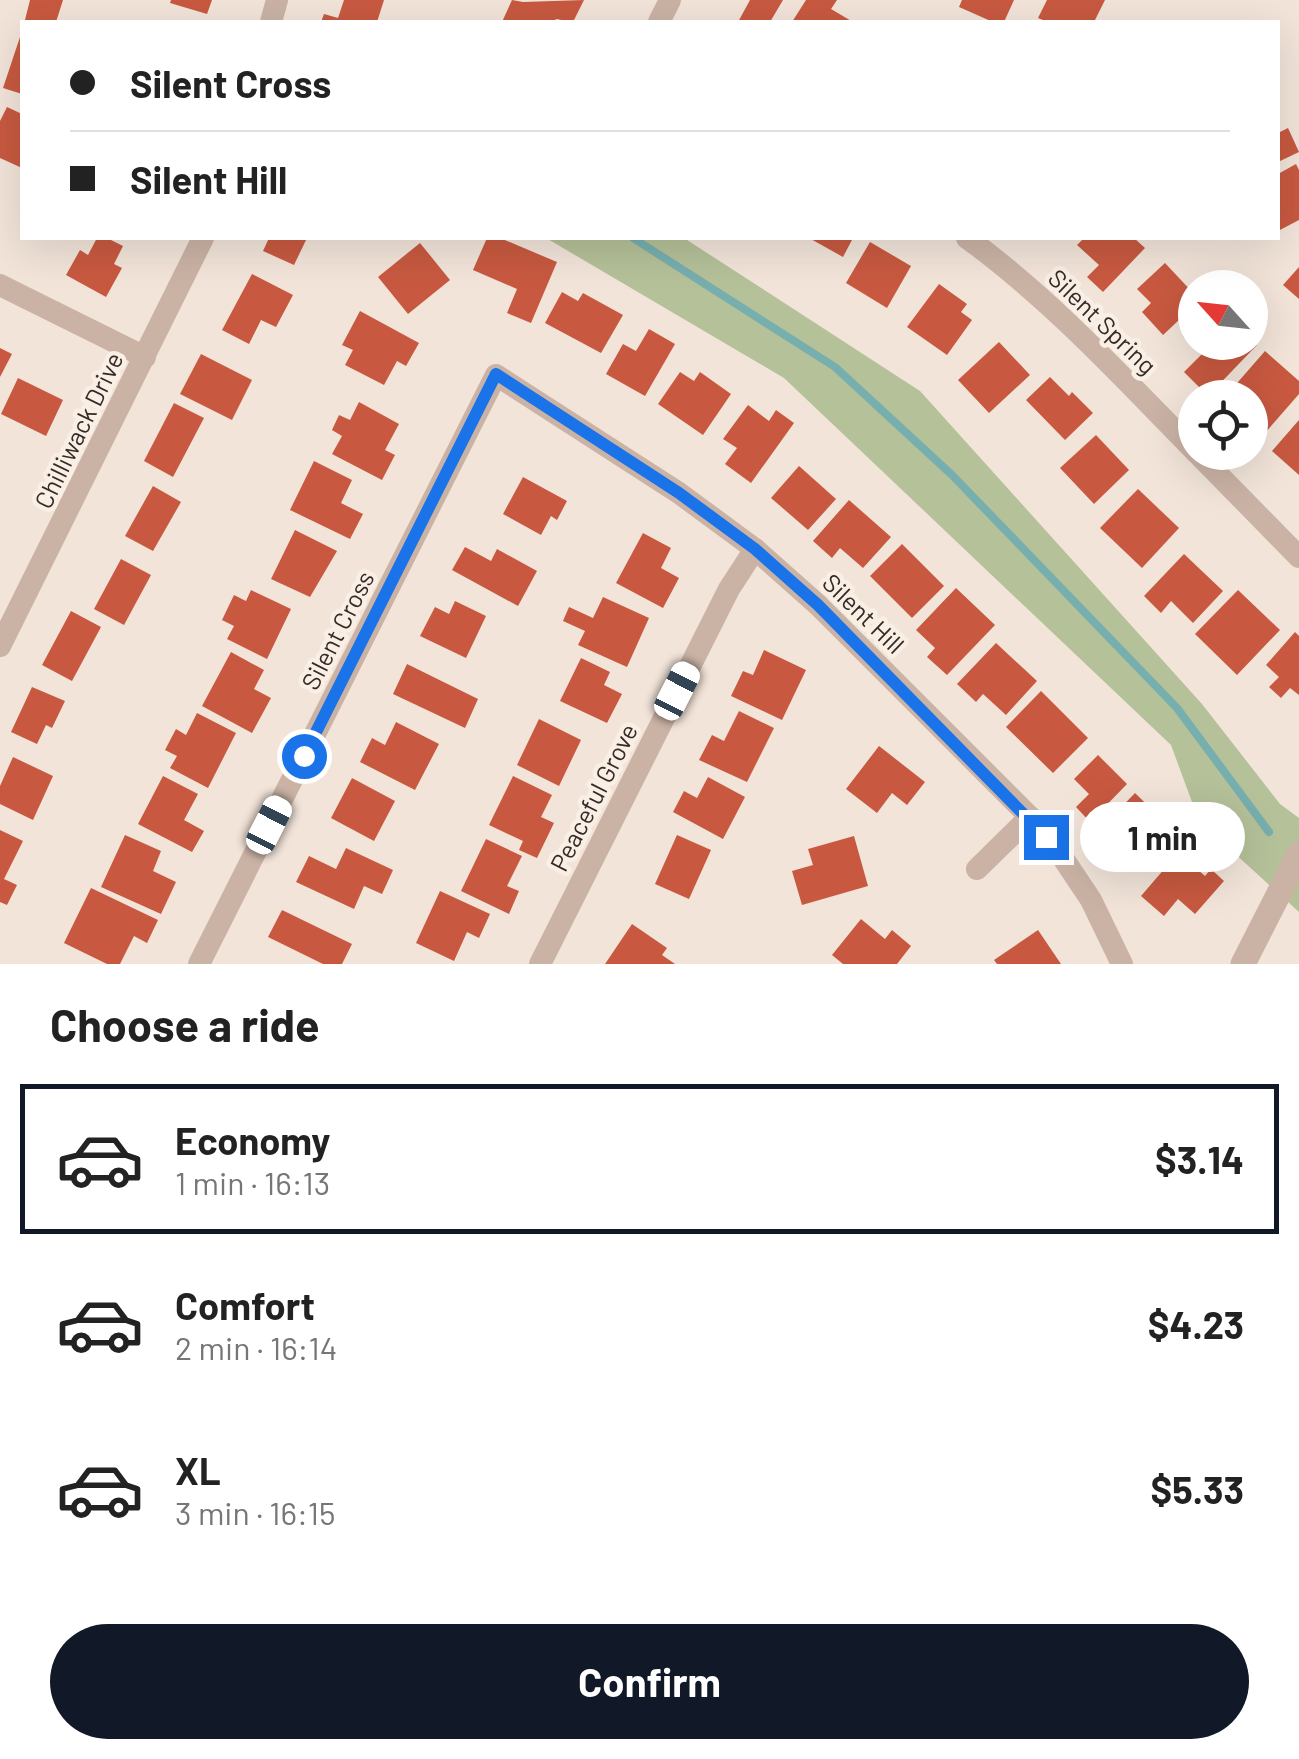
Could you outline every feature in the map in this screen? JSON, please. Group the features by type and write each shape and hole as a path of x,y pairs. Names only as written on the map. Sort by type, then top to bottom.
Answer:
{"street":[{"name":"Chilliwack Drive","path":"0,646 9,605 145,357 201,240"},
{"name":"Silent Spring","path":"970,240 1002,263 1070,324 1178,434"},
{"path":"0,285 145,357"},
{"name":"Silent Hill","path":"496,374 679,493 755,549 818,605 1030,816 1091,900 1122,964"},
{"name":"Silent Cross","path":"199,964 496,374"},
{"name":"Silent Spring","path":"1214,470 1299,556"},
{"name":"Peaceful Grove","path":"540,964 729,589 755,549"},
{"path":"977,869 1030,816"},
{"path":"1243,964 1299,854"}],"green space":[{"path":"549,240 687,240 920,391 1202,704 1280,804 1299,818 1299,912 1199,821 1171,745 784,378"}],"building":[{"path":"30,0 63,0 57,20 25,20"},
{"path":"212,0 207,14 170,3"},
{"path":"344,0 384,0 378,20 322,20 324,14 338,18"},
{"path":"512,0 584,0 574,20 503,20"},
{"path":"750,0 783,0 771,20 739,20"},
{"path":"806,0 837,0 831,9 850,20 793,20"},
{"path":"962,0 1014,0 1005,20 988,20 959,7"},
{"path":"1047,0 1105,0 1095,20 1038,18"},
{"path":"20,37 20,93 3,88"},
{"path":"7,107 20,113 20,167 0,158 0,121"},
{"path":"1288,128 1299,152 1280,161 1280,132"},
{"path":"1296,164 1299,170 1299,220 1280,230 1280,173"},
{"path":"96,240 111,240 123,246 114,264 122,268 106,297 66,275 80,250 88,255"},
{"path":"268,240 306,240 294,265 263,251"},
{"path":"486,240 505,240 557,262 531,323 507,313 517,289 473,270"},
{"path":"813,240 852,240 843,257"},
{"path":"1082,240 1136,240 1145,248 1103,292 1087,277 1099,265 1077,245"},
{"path":"870,242 911,266 887,308 846,283"},
{"path":"420,243 450,280 408,314 378,277"},
{"path":"1165,263 1178,277 1178,321 1163,335 1142,312 1151,303 1137,289"},
{"path":"1299,267 1299,299 1283,285"},
{"path":"252,274 293,295 276,327 261,320 249,344 222,330"},
{"path":"939,284 967,304 961,312 972,320 947,355 907,327"},
{"path":"562,292 578,301 583,293 623,315 601,353 545,323"},
{"path":"360,311 419,343 406,366 397,361 384,385 345,365 353,350 342,345"},
{"path":"649,329 675,344 645,396 606,374 623,344 636,351"},
{"path":"999,342 1030,375 989,413 958,380"},
{"path":"0,348 12,354 0,377"},
{"path":"201,354 252,380 232,420 180,394"},
{"path":"1268,354 1299,381 1299,394 1268,430 1268,380 1240,380 1257,360 1268,360"},
{"path":"1196,360 1243,360 1223,380 1192,380 1184,372"},
{"path":"680,372 694,381 700,372 731,394 703,435 658,404"},
{"path":"1050,377 1093,413 1065,440 1026,400"},
{"path":"18,378 63,400 46,436 1,414"},
{"path":"359,402 399,424 385,450 395,455 382,480 332,454 342,436 332,430 339,415 350,420"},
{"path":"174,403 204,418 173,477 144,461"},
{"path":"748,405 769,421 776,410 794,423 751,483 725,464 737,448 723,439"},
{"path":"1299,420 1299,475 1272,451"},
{"path":"1096,435 1129,470 1094,504 1060,468"},
{"path":"314,461 352,480 341,503 363,514 350,539 290,510"},
{"path":"799,466 836,499 808,530 771,498"},
{"path":"523,477 567,501 557,520 551,516 541,535 503,514"},
{"path":"153,486 181,502 153,551 125,536"},
{"path":"1138,489 1179,528 1142,568 1100,528"},
{"path":"849,500 891,537 863,568 840,548 832,558 813,541"},
{"path":"295,530 337,551 310,597 271,579"},
{"path":"643,533 671,548 661,568 679,578 663,608 616,583"},
{"path":"902,544 944,586 912,618 870,576"},
{"path":"465,547 491,561 497,549 537,571 518,606 452,570"},
{"path":"1184,554 1223,591 1193,623 1171,601 1161,613 1144,596"},
{"path":"121,559 151,575 124,625 94,609"},
{"path":"956,588 995,625 947,675 927,657 935,648 916,630"},
{"path":"251,590 291,609 267,659 227,639 234,626 222,620 234,595 246,601"},
{"path":"1238,590 1280,630 1237,675 1195,634"},
{"path":"603,597 649,618 627,667 578,645 585,631 563,621 569,607 593,618"},
{"path":"455,601 486,616 466,658 420,636 435,607 449,614"},
{"path":"71,611 101,627 72,681 42,665"},
{"path":"1295,632 1299,636 1299,695 1290,688 1281,698 1269,687 1279,677 1266,665"},
{"path":"996,643 1037,681 1006,715 983,694 976,702 957,684"},
{"path":"764,650 806,670 782,720 731,696 743,671 753,675"},
{"path":"231,652 264,670 254,689 271,698 252,733 202,706"},
{"path":"581,658 610,672 604,685 622,694 607,723 560,701"},
{"path":"407,664 478,699 465,728 393,694"},
{"path":"32,687 65,701 52,728 46,725 37,744 11,732"},
{"path":"1041,691 1088,738 1053,773 1006,727"},
{"path":"739,711 774,728 747,782 699,760 712,735 724,741"},
{"path":"197,713 236,733 208,788 170,768 177,756 165,750 176,729 186,735"},
{"path":"539,719 581,740 559,786 517,765"},
{"path":"396,722 439,744 415,790 360,762 372,738 385,745"},
{"path":"879,746 925,782 907,805 892,793 877,813 846,789"},
{"path":"1098,755 1127,784 1090,822 1076,807 1089,794 1074,779"},
{"path":"13,757 53,776 33,820 0,804 0,786"},
{"path":"163,776 198,794 184,820 204,831 192,852 138,824"},
{"path":"513,776 552,795 541,817 554,823 537,858 519,850 523,841 489,825"},
{"path":"708,777 745,797 723,839 673,812 684,791 697,798"},
{"path":"352,778 395,801 374,841 331,818"},
{"path":"1135,793 1175,832 1136,872 1114,851 1126,839 1108,821"},
{"path":"0,830 23,841 4,879 17,885 7,905 0,902"},
{"path":"125,835 161,851 153,871 176,882 161,914 101,887"},
{"path":"677,835 711,850 689,899 655,884"},
{"path":"854,836 868,886 802,905 792,871 813,865 808,849"},
{"path":"486,839 522,856 507,886 519,891 509,914 461,891"},
{"path":"346,848 393,870 382,894 364,886 354,909 296,882 309,856 336,869"},
{"path":"1178,853 1205,876 1211,869 1224,881 1195,914 1178,899 1164,916 1141,896"},
{"path":"91,888 158,920 147,943 134,936 120,964 107,964 64,943"},
{"path":"440,891 490,914 479,938 467,932 454,961 416,943"},
{"path":"282,910 352,944 342,964 323,964 268,937"},
{"path":"861,919 885,939 892,930 911,946 897,964 843,964 832,955"},
{"path":"632,924 667,948 662,955 675,964 605,964"},
{"path":"1038,930 1061,964 997,964 994,960"}],"waterway":[{"path":"636,240 835,367 952,475 1177,708 1269,832"}],"route":[{"path":"304,756 496,374 679,493 755,549 818,605 1030,816 1046,837"}]}
